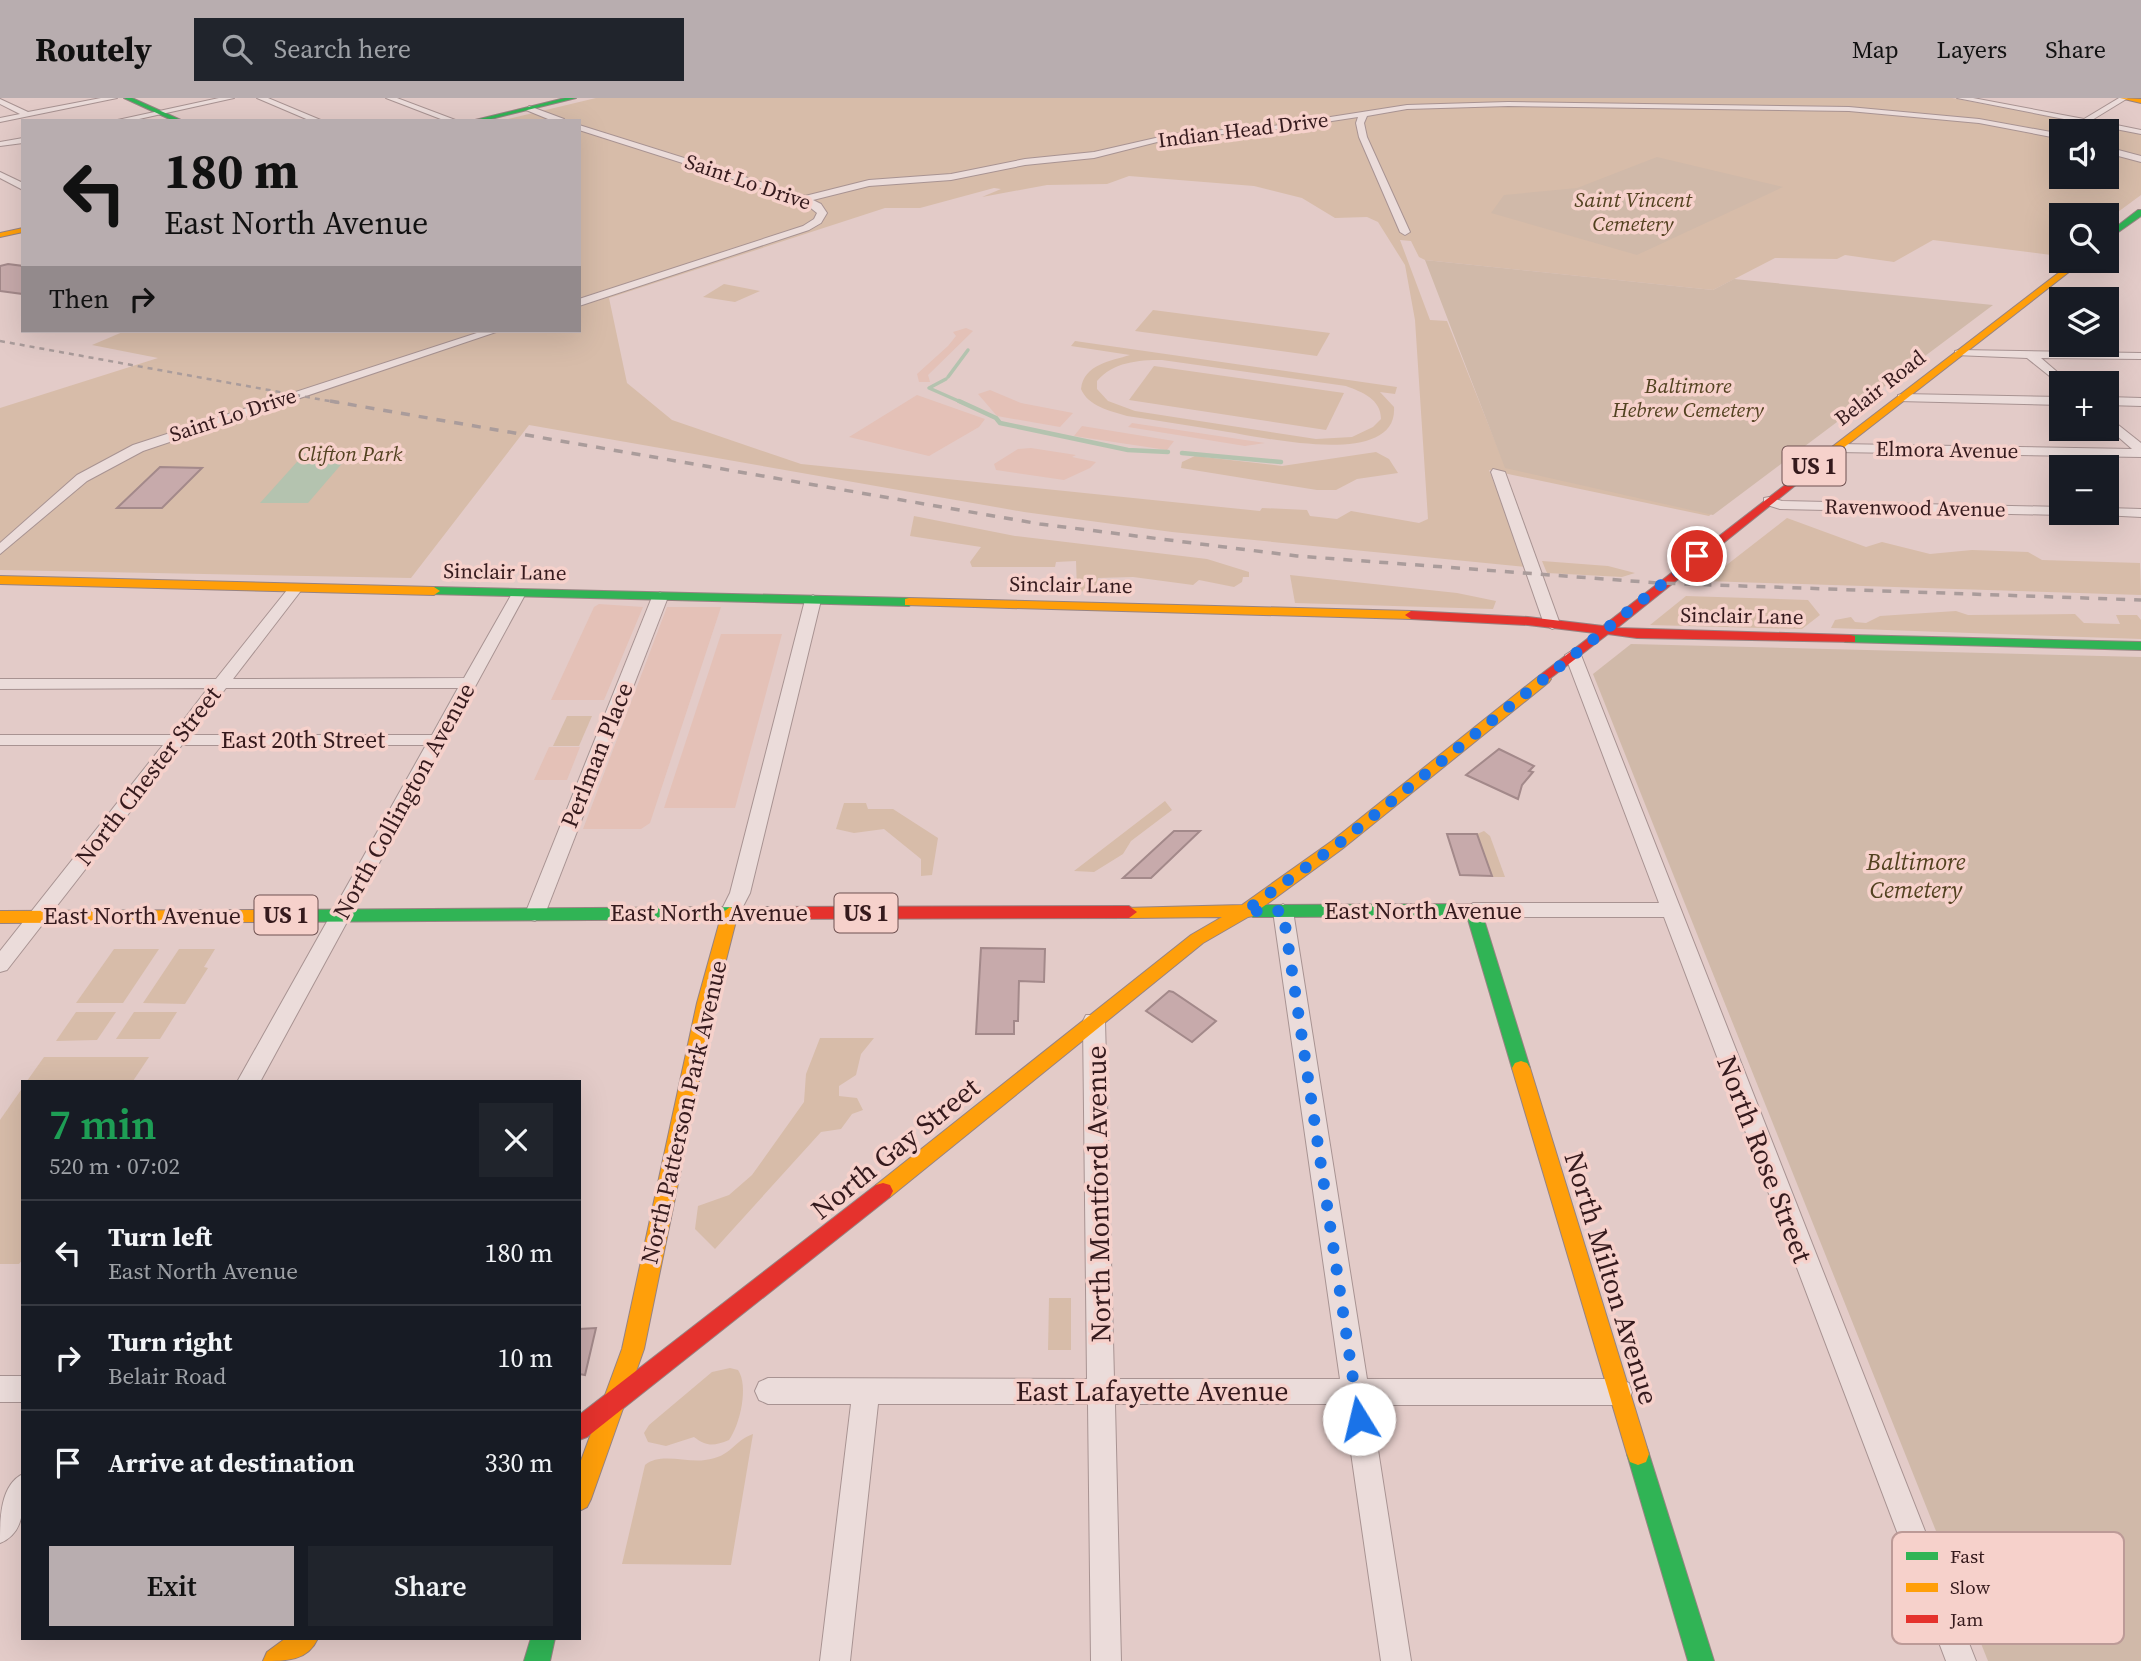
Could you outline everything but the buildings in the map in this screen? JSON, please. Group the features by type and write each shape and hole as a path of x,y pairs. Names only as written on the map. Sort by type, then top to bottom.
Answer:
{"main road":[{"path":"127,98 176,119"},
{"path":"494,99 509,106 573,98"},
{"path":"2124,98 2141,101"},
{"path":"480,119 525,103"},
{"path":"2119,229 2141,212"},
{"path":"0,230 21,227"},
{"path":"0,235 21,228"},
{"name":"Belair Road","path":"1245,911 1337,845 1573,655 2063,273"},
{"name":"Sinclair Lane","path":"0,580 1400,614 1552,624 1603,632 2141,646"},
{"name":"North Gay Street","path":"581,1428 1196,939 1245,911"},
{"name":"East North Avenue","path":"0,917 1473,911"},
{"name":"North Milton Avenue","path":"1473,911 1701,1661"},
{"name":"North Patterson Park Avenue","path":"581,1492 633,1349 706,1003 730,913"},
{"path":"276,1661 303,1640"},
{"path":"537,1661 542,1640"}],"street":[{"path":"0,120 113,98"},
{"path":"127,119 230,98"},
{"path":"261,98 314,119"},
{"path":"390,98 448,119"},
{"path":"1961,98 2074,119"},
{"path":"2088,119 2124,98"},
{"path":"0,101 36,119"},
{"path":"525,103 557,119"},
{"name":"Indian Head Drive","path":"805,199 869,183 962,176 1026,162 1094,155 1173,136 1282,127 1407,107 1497,104 1836,109 1955,118 2049,135"},
{"path":"1364,113 1360,124 1363,137 1405,232"},
{"name":"Saint Lo Drive","path":"581,128 805,199 821,209 820,219 812,225 581,302"},
{"path":"2119,128 2141,132"},
{"path":"0,144 21,140"},
{"path":"2119,153 2141,159"},
{"path":"0,175 21,186"},
{"name":"Saint Lo Drive","path":"0,550 82,478 138,447 487,333"},
{"path":"1959,353 2141,356"},
{"path":"2030,354 2050,371"},
{"path":"1902,398 2049,401"},
{"path":"2119,401 2141,402"},
{"path":"2119,431 2141,451"},
{"name":"Elmora Avenue","path":"1837,448 2141,451"},
{"path":"1498,472 1552,624"},
{"name":"Ravenwood Avenue","path":"1769,501 1793,505 2049,511"},
{"path":"2119,512 2141,513"},
{"name":"North Chester Street","path":"0,965 296,588"},
{"name":"North Collington Avenue","path":"249,1080 519,593"},
{"name":"Perlman Place","path":"535,914 660,597"},
{"name":"North Patterson Park Avenue","path":"730,913 740,893 813,600"},
{"name":"North Rose Street","path":"1573,655 1911,1532"},
{"path":"0,684 469,683"},
{"name":"East 20th Street","path":"0,740 438,740"},
{"name":"East North Avenue","path":"1473,911 1671,910"},
{"path":"1283,911 1396,1661"},
{"name":"North Montford Avenue","path":"1094,1021 1106,1661"},
{"path":"0,1389 21,1389"},
{"name":"East Lafayette Avenue","path":"768,1391 1619,1392"},
{"path":"835,1661 866,1391"},
{"path":"0,1529 21,1492"},
{"name":"North Rose Street","path":"1954,1644 1961,1661"}],"shaded area":[{"path":"966,328 973,331 928,375 930,382 919,382 917,374 948,346 956,336 953,332"},
{"path":"990,390 1021,403 1073,413 1060,427 997,416 978,394"},
{"path":"917,395 985,419 979,427 929,456 849,437"},
{"path":"1132,423 1265,443 1245,446 1128,427"},
{"path":"1082,426 1174,441 1167,450 1074,436"},
{"path":"1031,448 1076,455 1072,457 1096,462 1090,468 1064,480 996,470 994,464 1018,449"},
{"path":"305,453 351,453 308,503 260,503"},
{"path":"599,604 643,607 604,700 551,700 594,607"},
{"path":"667,607 721,607 650,823 641,829 583,829"},
{"path":"721,634 782,634 735,808 664,808"},
{"path":"549,747 580,747 567,780 534,780"}],"green space":[{"name":"Clifton Park","path":"596,98 1952,98 2062,119 2049,119 2049,189 2119,189 2119,130 2141,134 2141,195 2119,211 2119,203 2049,203 2049,255 1933,240 1894,262 1845,255 1837,259 1775,258 1713,290 1425,260 1419,257 1411,241 1400,240 1430,320 1447,321 1505,466 1712,513 1709,516 1489,470 1527,567 1172,532 1024,512 529,425 411,578 0,570 0,408 158,358 92,345 120,333 581,333 581,119 508,119","holes":["1129,176 1254,186 1302,198 1335,218 1367,217 1378,222 1405,265 1415,320 1428,519 1419,523 1351,511 1337,519 1310,516 1307,510 1262,508 1260,511 801,464 672,420 627,383 609,298 885,208 920,208 994,188 1001,189 982,197 1047,185 1107,184"]},
{"name":"Saint Vincent Cemetery","path":"1657,157 1783,187 1637,255 1491,213 1504,195 1577,188"},
{"name":"Baltimore Hebrew Cemetery","path":"1425,260 1713,290 1734,279 1993,305 1713,515 1505,468"},
{"path":"724,284 760,291 735,302 703,297"},
{"path":"1153,310 1330,333 1317,356 1135,331"},
{"path":"1075,341 1397,387 1395,394 1380,392 1394,407 1389,426 1375,438 1325,445 1269,439 1127,416 1094,404 1081,389 1087,374 1093,369 1130,355 1071,346","holes":["1162,360 1346,386 1374,401 1381,419 1373,427 1352,437 1316,439 1135,411 1108,401 1097,389 1097,381 1118,366"]},
{"path":"1154,366 1344,393 1326,430 1129,400"},
{"path":"1376,452 1389,459 1398,473 1357,479 1336,490 1317,490 1181,468 1182,462 1195,456 1282,466"},
{"path":"914,516 1015,536 1207,559 1249,572 1249,577 1243,577 1242,582 1234,587 1199,580 1193,585 1133,577 1098,578 1094,592 1077,591 1076,561 1056,562 1055,567 972,567 970,562 981,547 910,536"},
{"path":"1787,518 1866,547 1882,542 1930,554 1972,550 2028,552 2042,560 2140,563 2141,595 1706,581"},
{"path":"1542,561 1608,566 1635,573 1622,577 1547,573"},
{"path":"1290,575 1457,593 1496,601 1493,609 1295,603"},
{"path":"1686,596 1808,600 1820,615 1802,629 1650,625"},
{"path":"1956,611 1968,615 2075,614 2084,623 2120,624 2116,615 2137,615 2141,620 2141,639 1831,628 1835,620 1851,617 1855,622 1866,623 1880,616"},
{"name":"Baltimore Cemetery","path":"1631,644 2141,657 2141,1661 1988,1661 1981,1644 2124,1644 2124,1532 1936,1532 1593,674"},
{"path":"567,716 592,716 579,746 553,746"},
{"path":"1165,801 1172,810 1131,841 1123,854 1094,872 1074,871"},
{"path":"844,803 866,803 868,809 893,809 938,838 932,875 921,876 921,859 884,829 854,833 836,829"},
{"path":"1484,831 1490,836 1505,877 1492,877 1477,834"},
{"path":"114,949 159,949 123,1003 76,1003"},
{"path":"179,949 215,949 204,967 208,968 185,1004 143,1003"},
{"path":"76,1012 116,1012 97,1040 56,1041"},
{"path":"134,1012 177,1012 160,1039 116,1039"},
{"path":"820,1038 874,1038 861,1054 856,1075 839,1086 839,1096 857,1098 863,1110 852,1114 841,1129 821,1132 715,1249 695,1229 698,1206 729,1195 752,1175 804,1102 806,1074"},
{"path":"44,1057 149,1057 134,1080 28,1080"},
{"path":"21,1090 19,1264 0,1264 0,1120"},
{"path":"1049,1298 1071,1298 1071,1350 1048,1350"},
{"path":"730,1368 738,1370 743,1395 740,1415 729,1440 711,1444 703,1443 694,1437 666,1446 648,1442 644,1433 649,1425 712,1372"},
{"path":"753,1434 731,1565 622,1564 645,1465 658,1459 698,1461 721,1456"}],"waterway":[{"path":"948,377 968,350"},
{"path":"946,379 929,388 963,403"},
{"path":"959,401 996,418 1000,423 1128,450 1168,452"},
{"path":"1182,453 1281,462"}],"railway":[{"path":"0,341 340,403"},
{"path":"330,401 1040,524 1297,556 1658,583 2141,600"}],"traffic: fast":[{"path":"127,98 175,119"},
{"path":"483,119 573,98"},
{"path":"2119,229 2141,212"},
{"path":"434,591 909,602"},
{"path":"1850,639 2141,646"},
{"path":"1253,911 1473,910 1521,1068"},
{"path":"271,916 754,913"},
{"path":"1638,1454 1701,1661"},
{"path":"537,1661 542,1640"}],"traffic: slow":[{"path":"2123,98 2141,101"},
{"path":"0,235 21,230"},
{"path":"1793,482 2063,273"},
{"path":"0,580 434,591"},
{"path":"909,602 1411,615"},
{"path":"1129,912 1245,911 1337,845 1544,679"},
{"path":"883,1191 1197,939 1245,911 1253,911"},
{"path":"581,1493 633,1349 706,1003 730,913"},
{"path":"0,917 271,916"},
{"path":"1521,1068 1638,1454"},
{"path":"276,1661 303,1640"}],"traffic: jam":[{"path":"1544,679 1793,482"},
{"path":"1411,615 1528,621 1637,634 1850,639"},
{"path":"754,913 1129,912"},
{"path":"581,1427 883,1191"}],"route":[{"path":"1359,1419 1283,911 1245,911 1337,845 1697,556"}]}
